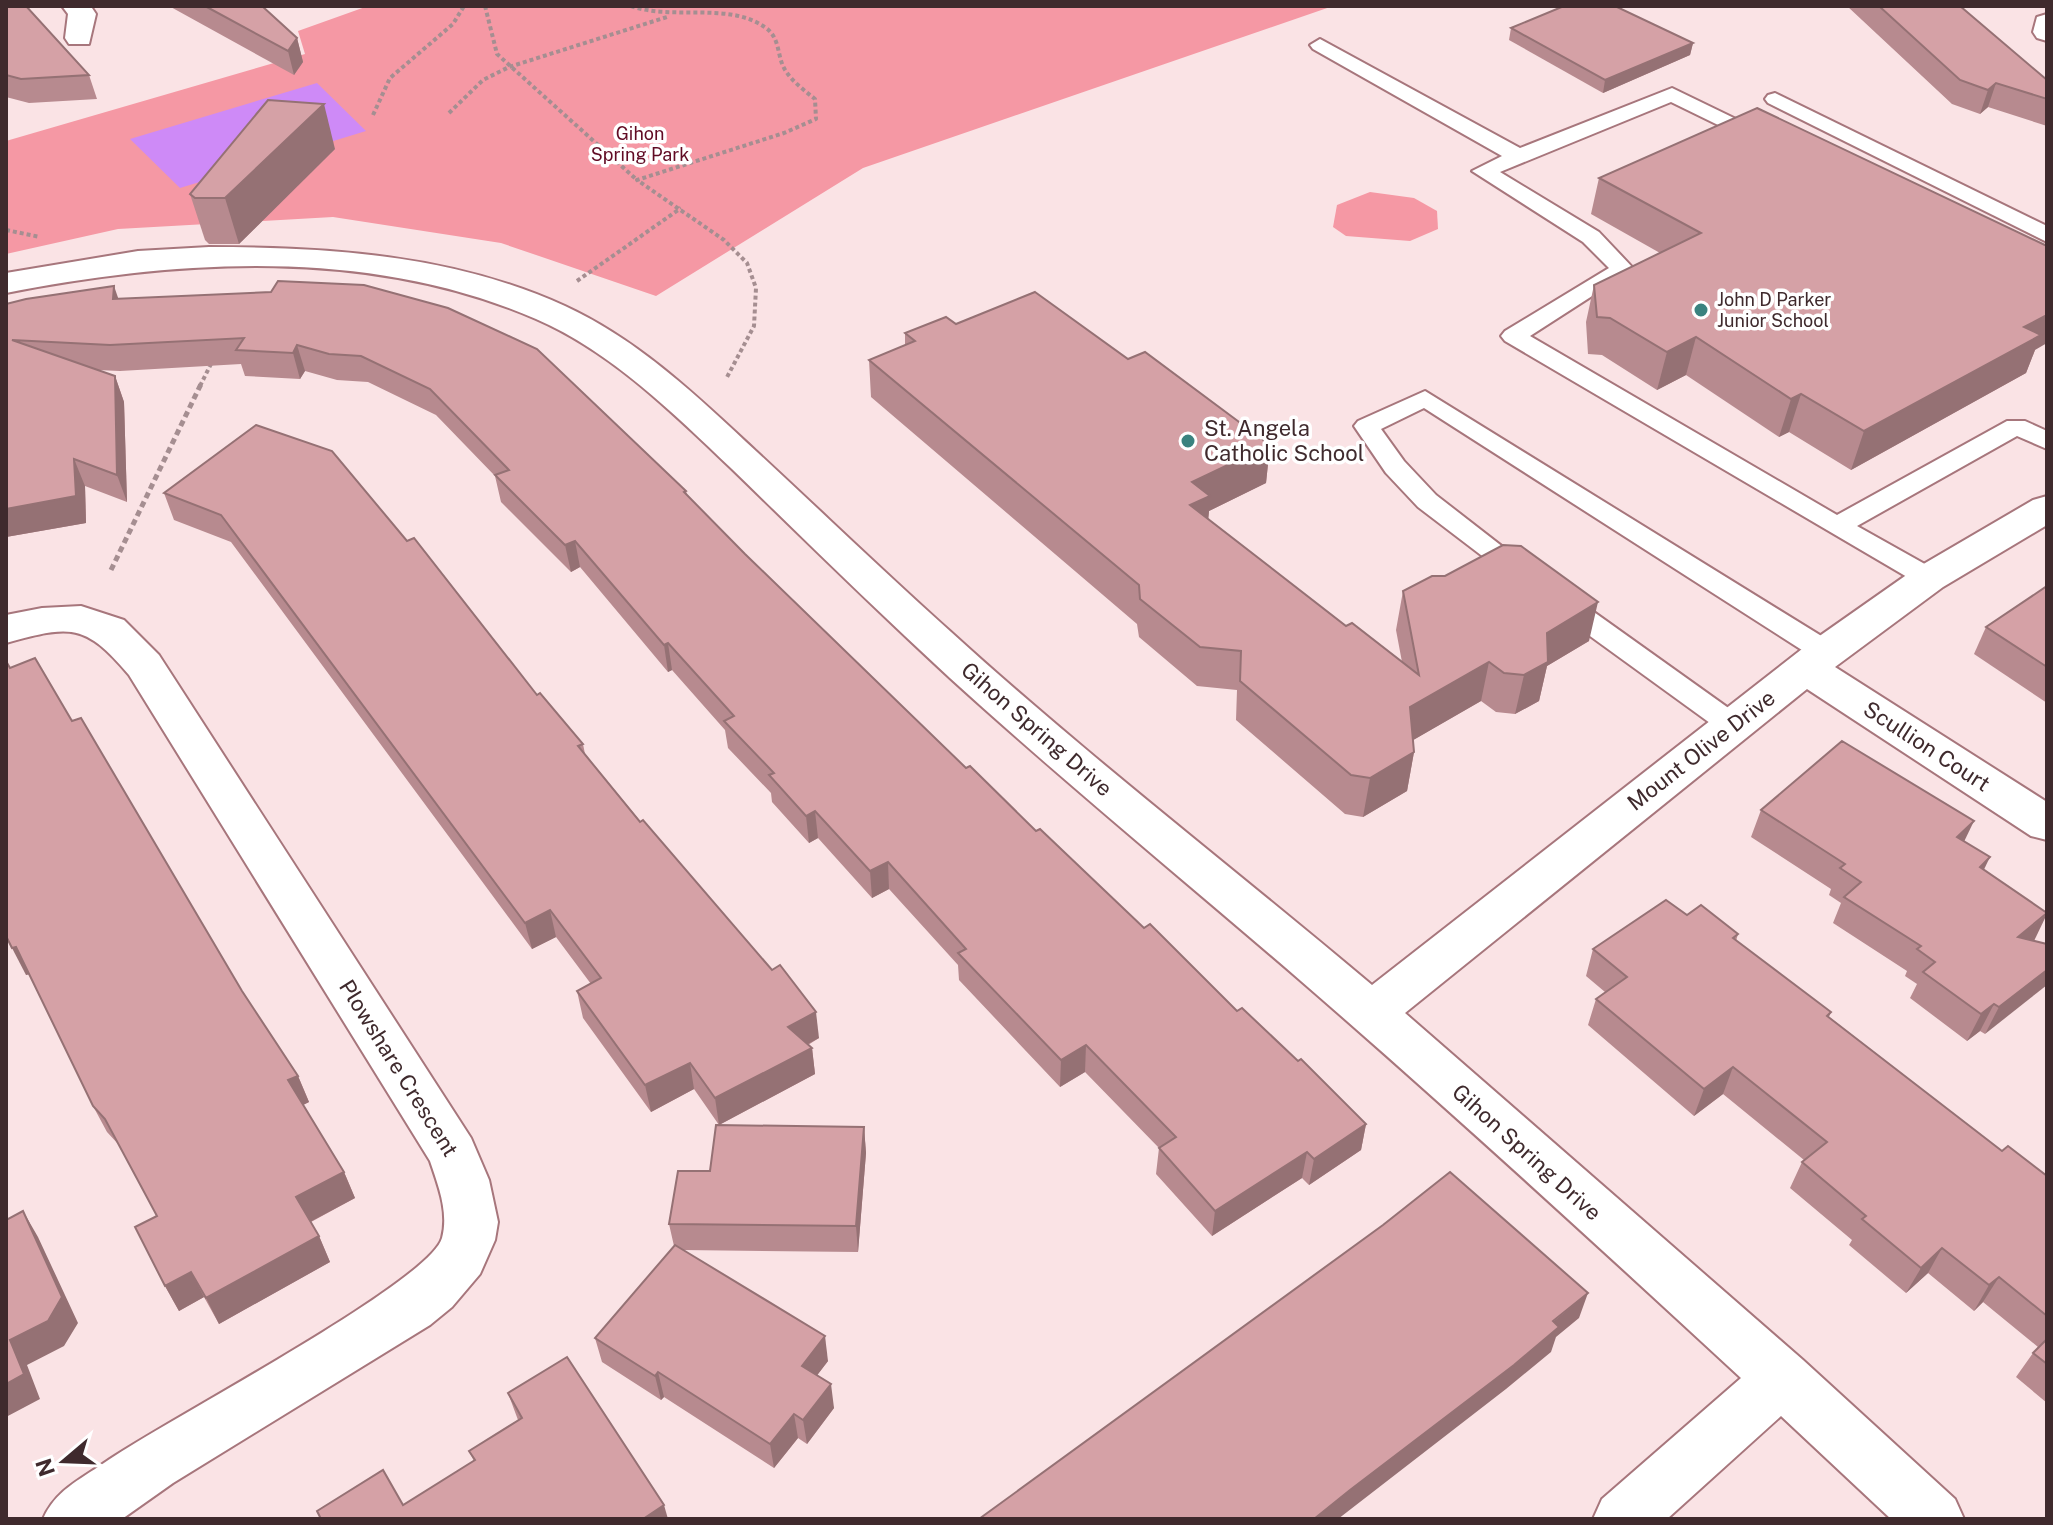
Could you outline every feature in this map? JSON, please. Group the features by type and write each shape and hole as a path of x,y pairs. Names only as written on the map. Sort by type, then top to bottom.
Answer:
{"street":[{"path":"76,6 82,14 79,38"},
{"path":"2047,23 2047,32"},
{"name":"Gihon Spring Drive","path":"6,283 112,264 197,257 371,264 450,279 514,297 588,330 670,391 968,671 1371,1013 1783,1378 1934,1519"},
{"name":"Mount Olive Drive","path":"1371,1013 1731,724 1816,660 1929,578 2047,508"},
{"name":"Plowshare Crescent","path":"6,629 73,619 105,626 144,665 453,1153 471,1198 469,1244 447,1280 410,1308 152,1463 73,1519"},
{"name":"Scullion Court","path":"1816,660 2047,824"},
{"path":"1623,1519 1783,1378"}],"lane":[{"path":"1320,45 1520,157"},
{"path":"1783,149 1672,94 1483,171 1591,237 1623,269 1513,336 1929,578"},
{"path":"1775,99 2047,235"},
{"path":"1731,724 1628,653 1427,501 1395,467 1367,426 1425,398 1816,660"},
{"path":"1837,526 2016,426 2047,441"}],"path":[{"path":"373,115 390,78 453,24 464,6"},
{"path":"485,6 497,54 509,67 637,180 724,240 747,263 756,288 754,326 726,379"},
{"path":"631,6 668,17"},
{"path":"449,113 483,80 509,67 668,17 725,13 749,18 767,28 777,40 783,67 815,99 816,119 784,133 637,180"},
{"path":"575,283 681,208"},
{"path":"111,570 216,354"}],"green space":[{"name":"Gihon Spring Park","path":"368,6 1333,6 863,168 656,296 501,243 333,217 118,229 6,254 6,141 305,54 298,31"},
{"path":"1370,192 1414,198 1437,211 1438,229 1410,241 1346,236 1333,227 1337,205"}],"shaded area":[{"path":"317,83 366,131 180,188 130,139"}],"building":[{"path":"6,6 26,6 89,75 21,79 6,75"},
{"path":"205,6 262,6 297,38 288,51"},
{"path":"1564,6 1615,6 1693,43 1605,80 1511,28"},
{"path":"1879,6 1960,6 2047,80 2047,99 1996,83 1988,90 1960,80"},
{"path":"268,100 324,104 225,198 195,198 190,194"},
{"path":"1757,108 2047,246 2047,315 2024,327 2041,335 1864,431 1801,394 1791,399 1696,337 1667,352 1610,318 1597,317 1594,285 1701,233 1599,178"},
{"path":"278,281 364,285 448,308 537,349 686,491 745,554 966,768 970,766 1036,831 1040,829 1144,928 1150,924 1237,1011 1242,1008 1298,1061 1301,1059 1366,1124 1314,1159 1307,1152 1215,1211 1159,1148 1176,1137 1086,1045 1061,1060 958,953 966,949 888,862 870,871 815,811 806,816 769,775 774,773 724,721 734,716 668,643 664,645 575,541 565,545 495,475 509,470 430,389 361,356 329,354 297,345 293,353 236,350 244,338 110,345 12,340 115,376 117,475 74,459 76,496 6,509 6,304 114,286 113,299 271,292"},
{"path":"1035,292 1128,359 1145,352 1270,445 1192,482 1210,496 1190,505 1346,626 1352,623 1419,675 1403,591 1432,576 1445,576 1503,545 1521,546 1598,602 1547,633 1548,662 1524,675 1504,673 1489,662 1410,707 1414,752 1370,778 1351,775 1240,681 1241,651 1200,647 1140,599 1139,585 869,360 915,341 905,333 946,317 956,324"},
{"path":"256,425 332,451 407,541 414,538 537,695 540,693 583,744 578,746 640,822 643,820 772,970 780,965 816,1012 788,1027 812,1048 715,1098 690,1063 645,1085 577,991 601,978 550,910 525,923 221,515 164,493"},
{"path":"2047,586 2047,667 1986,627"},
{"path":"35,658 72,721 81,718 242,991 298,1076 288,1080 344,1172 296,1197 319,1236 206,1298 191,1272 165,1286 135,1227 157,1216 105,1119 93,1106 16,947 12,948 6,936 6,661 10,668"},
{"path":"1842,741 1974,821 1957,837 1990,857 1980,867 2047,913 2018,937 2047,944 2047,970 1999,1007 1994,1004 1981,1014 1923,972 1935,962 1917,949 1921,946 1844,897 1861,882 1840,868 1845,864 1761,810"},
{"path":"1666,900 1687,915 1701,905 1738,934 1733,938 1831,1012 1827,1016 2002,1151 2008,1146 2047,1176 2047,1316 1999,1277 1989,1285 1942,1248 1921,1268 1862,1219 1866,1216 1802,1162 1827,1142 1733,1067 1704,1089 1596,999 1627,977 1593,949"},
{"path":"716,1125 864,1127 856,1226 669,1224 678,1171 710,1171"},
{"path":"1450,1172 1588,1293 1553,1321 1559,1327 1514,1365 1314,1519 979,1519 1383,1225"},
{"path":"23,1211 62,1297 48,1321 10,1340 24,1374 6,1384 6,1220"},
{"path":"675,1245 825,1336 802,1366 831,1384 803,1420 794,1414 770,1444 658,1372 655,1376 595,1338"},
{"path":"2047,1339 2047,1364 2033,1353"},
{"path":"567,1357 664,1505 643,1519 321,1519 317,1511 383,1470 403,1505 475,1460 469,1451 522,1418 508,1393"}],"place":[{"name":"John D Parker Junior School","path":"1701,310"},
{"name":"St. Angela Catholic School","path":"1188,441"}]}
